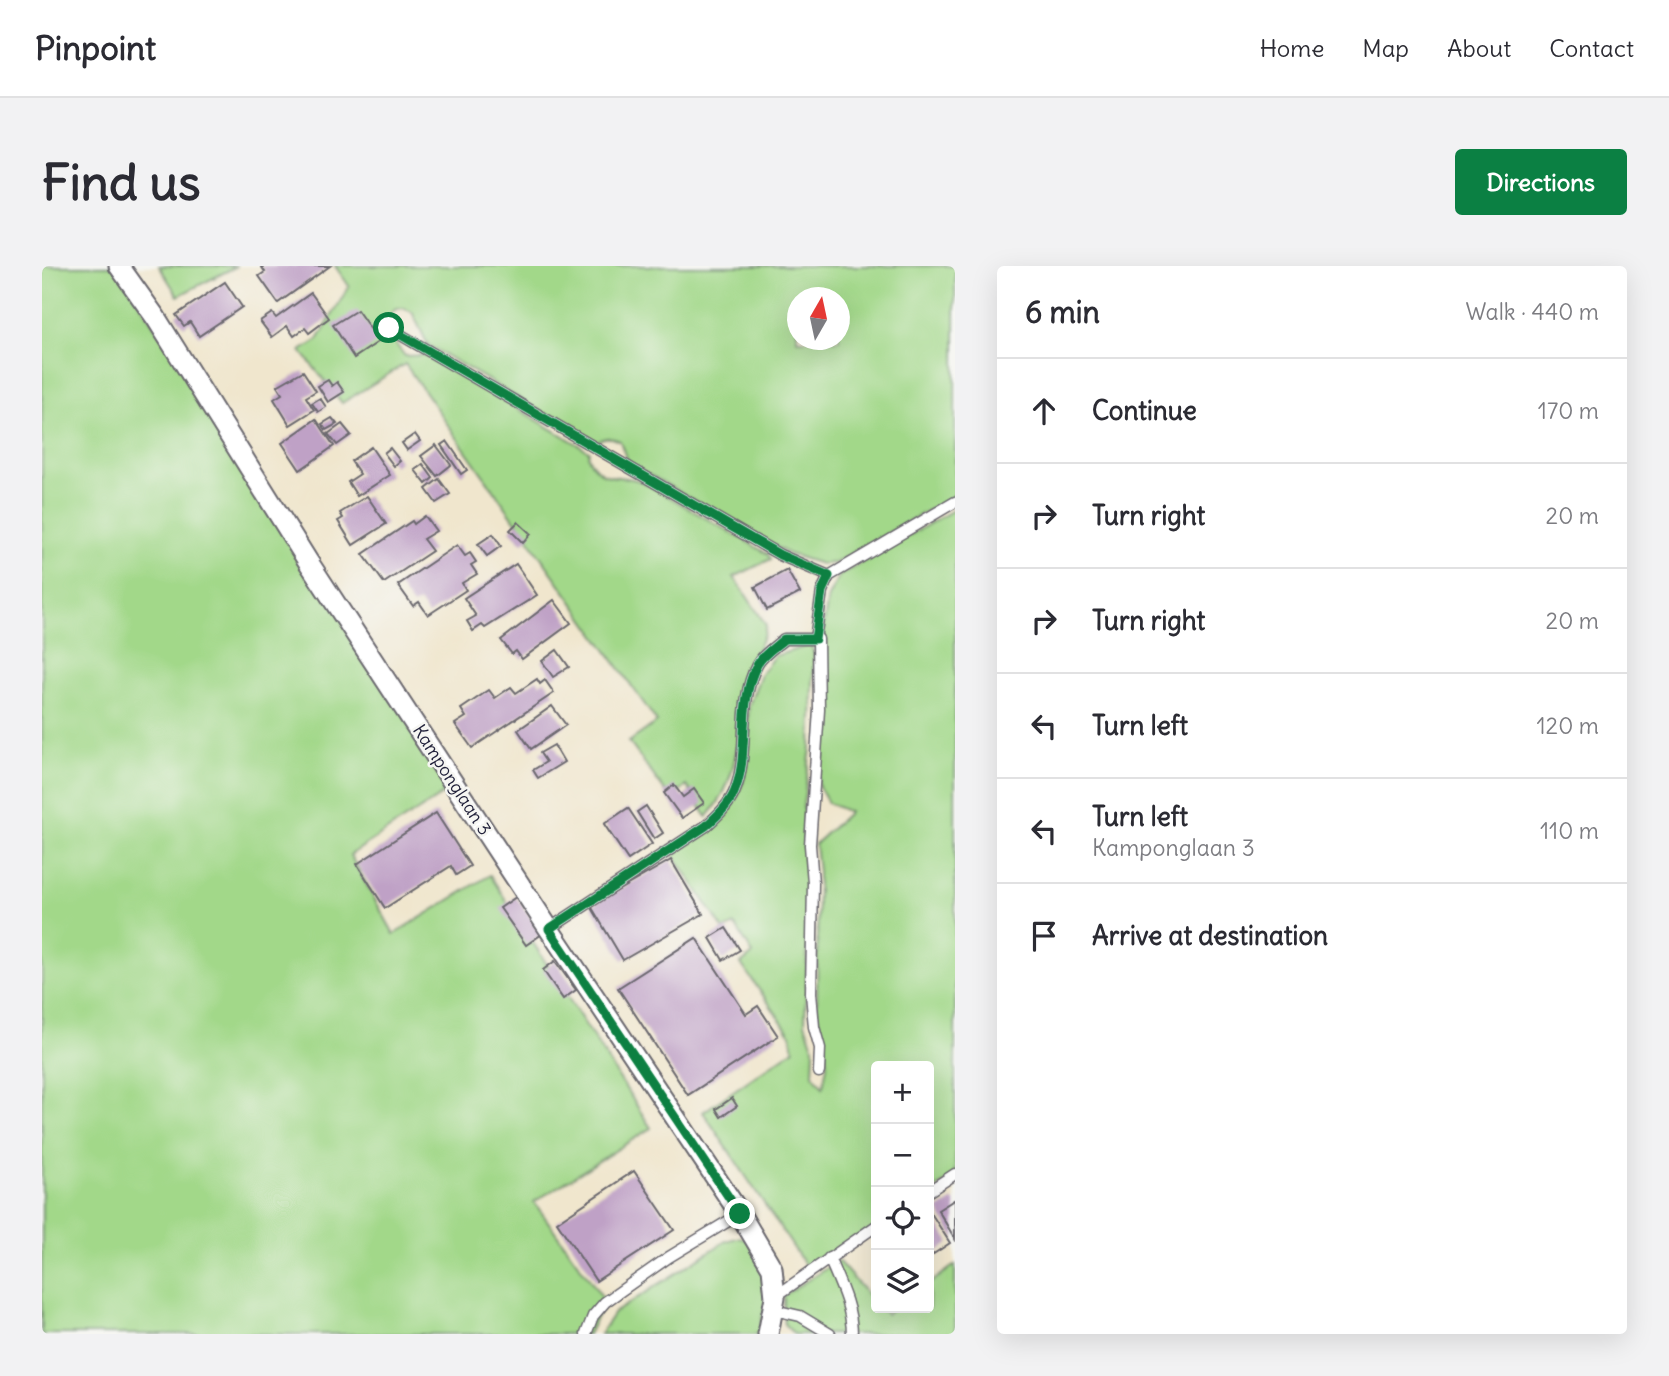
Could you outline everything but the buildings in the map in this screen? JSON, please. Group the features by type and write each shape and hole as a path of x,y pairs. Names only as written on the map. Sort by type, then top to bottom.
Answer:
{"street":[{"name":"Kamponglaan 3","path":"119,266 156,318 309,563 740,1214 772,1268 775,1303"},
{"path":"768,1334 775,1303"}],"lane":[{"path":"389,328 780,555 829,576"},
{"path":"815,639 822,591 829,576 955,502"},
{"path":"549,929 706,826 722,811 733,794 738,776 746,701 757,664 784,639 818,639 818,710 810,845 813,883 811,993 814,1027 820,1048 819,1072"},
{"path":"934,1188 955,1174"},
{"path":"586,1334 593,1316 605,1302 669,1257 740,1214"},
{"path":"830,1334 775,1303 829,1258 871,1229"},
{"path":"829,1258 845,1296 852,1321 852,1334"}],"green space":[{"path":"42,266 116,266 451,789 350,855 394,934 490,875 651,1128 534,1202 608,1305 599,1312 588,1334 42,1334"},
{"path":"159,266 237,266 178,296"},
{"path":"335,266 955,266 955,495 835,563 821,564 789,554 631,464 620,441 607,438 595,443 428,345 412,312 403,308 396,309 387,317 385,330 405,356 427,355 589,451 588,457 593,466 605,475 643,482 768,554 771,559 734,577 766,625 762,640 741,680 738,735 732,770 726,787 707,817 687,786 670,798 629,742 657,722 405,364 342,403 301,351 318,340 349,286"},
{"path":"955,509 955,1176 934,1190 934,1061 871,1061 871,1230 829,1258 807,1268 703,1112 794,1049 791,1035 741,964 753,954 735,925 724,930 673,854 713,828 736,800 744,780 749,705 761,674 774,656 811,645 814,654 811,748 803,806 804,861 809,887 805,1023 814,1050 813,1074 823,1087 827,1065 817,1013 818,872 815,844 849,812 828,803 818,785 823,689 822,636 828,597 839,576"},
{"path":"740,1237 749,1241 769,1285 759,1334 600,1334 614,1313 726,1241"},
{"path":"838,1261 871,1298 871,1313 934,1313 934,1280 955,1265 955,1334 794,1334 784,1324 784,1295"}],"route":[{"path":"389,328 780,555 829,576 822,591 815,639 784,639 757,664 746,701 738,776 733,794 722,811 706,826 549,929 740,1214"}]}
